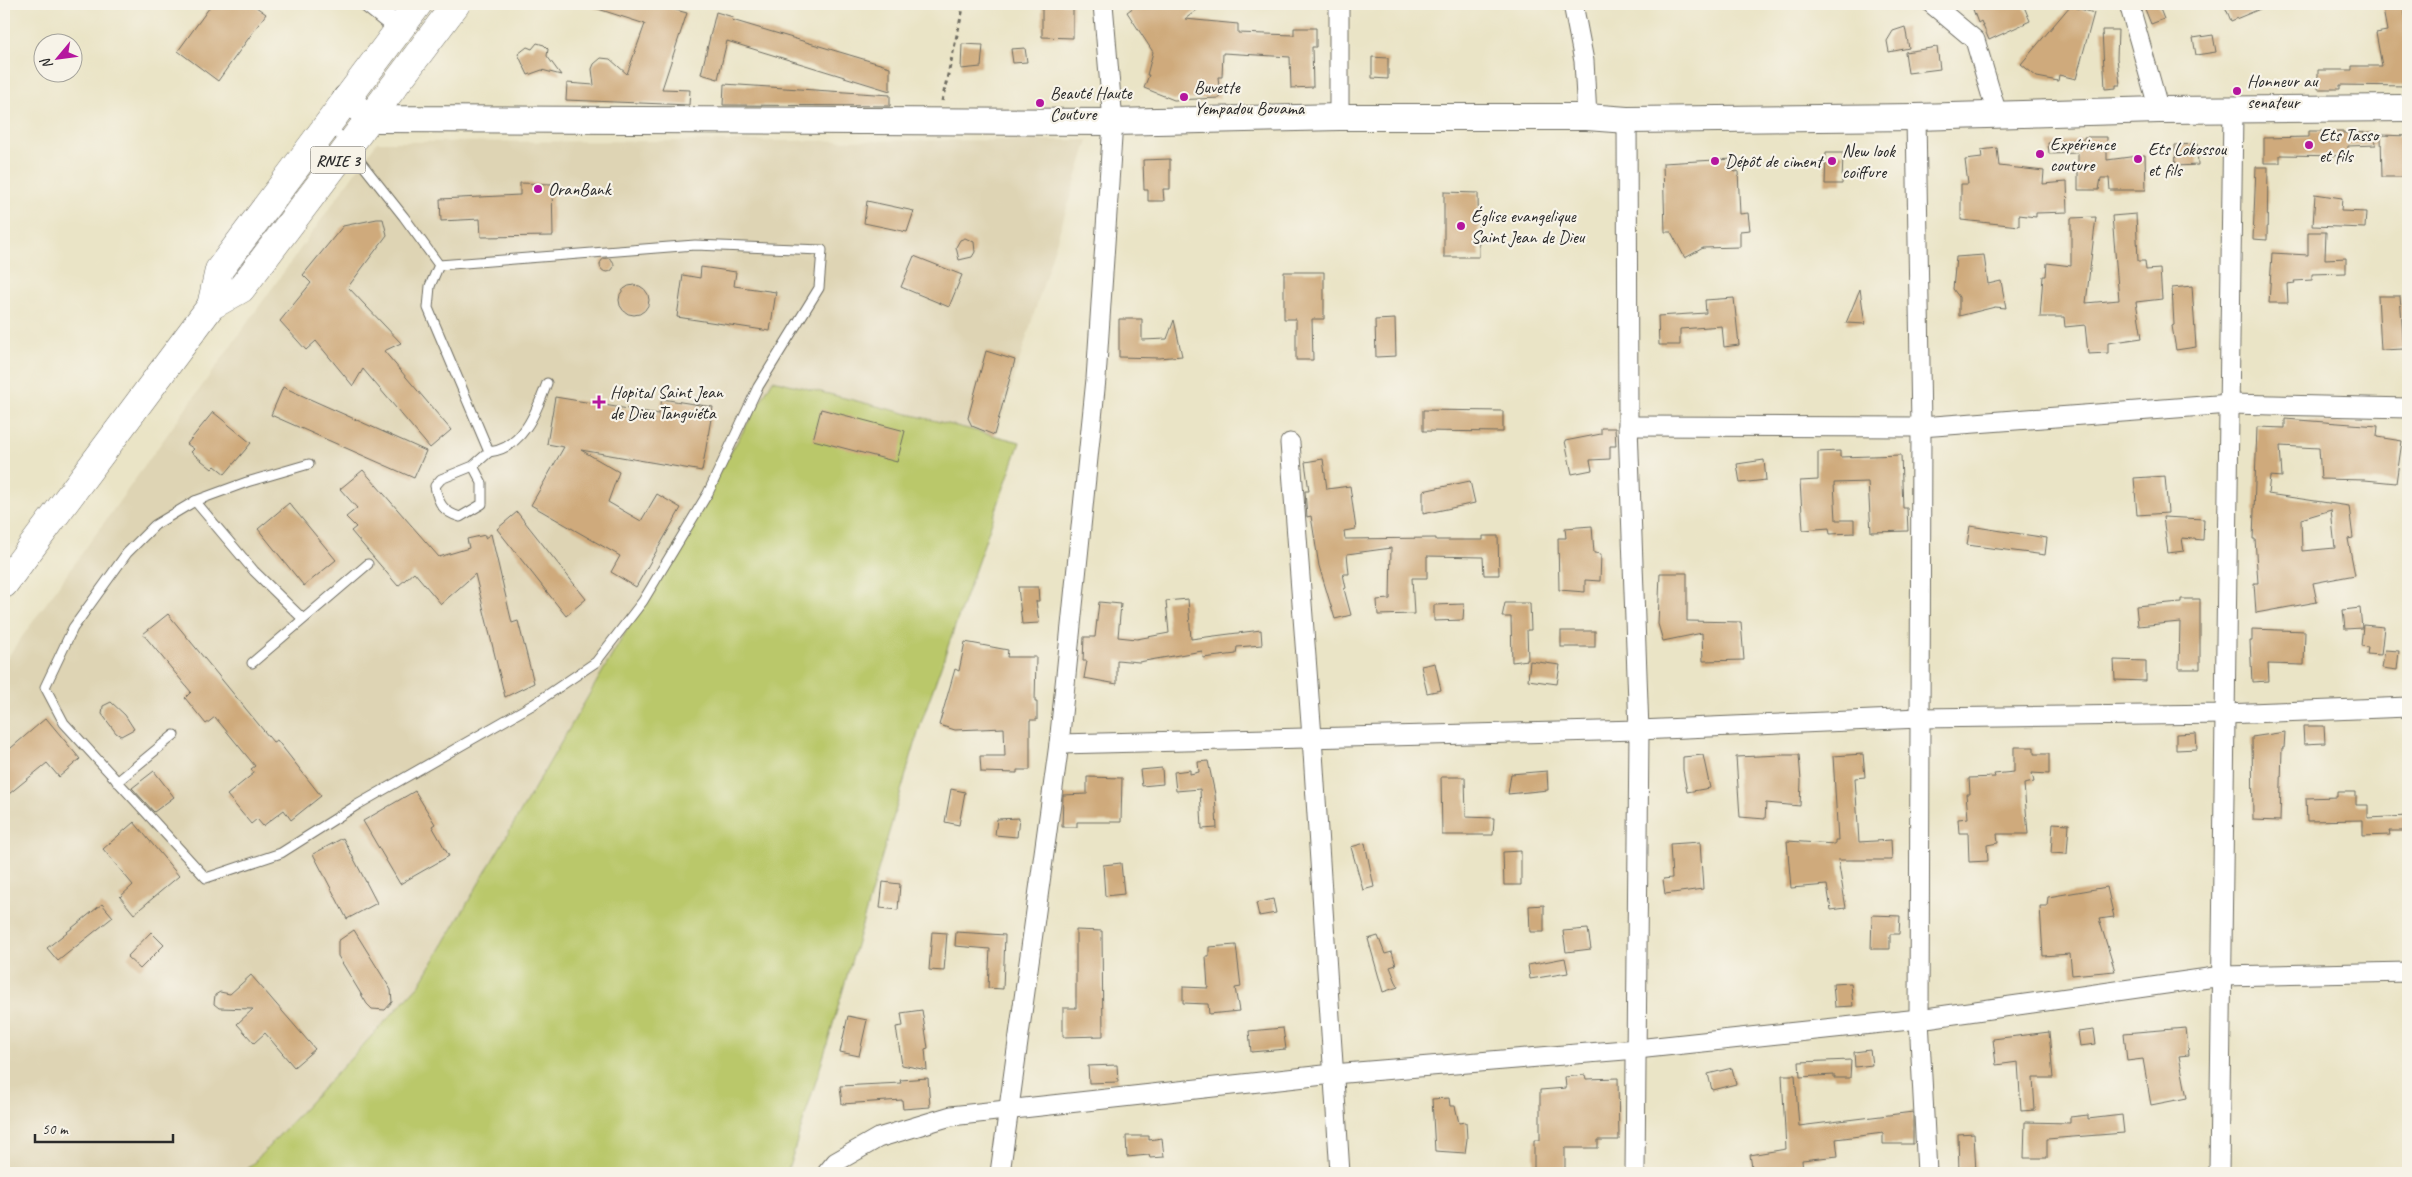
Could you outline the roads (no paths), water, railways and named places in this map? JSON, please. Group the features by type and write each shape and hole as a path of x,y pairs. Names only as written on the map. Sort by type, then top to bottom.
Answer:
{"highway":[{"name":"RNIE 3","path":"211,306 218,270 418,4"},
{"name":"RNIE 3","path":"4,584 211,306 241,289 456,4"}],"main road":[{"path":"346,98 370,119 1113,122 1339,117 1587,118 1627,120 1916,117 2159,110 2233,111 2408,108"}],"street":[{"path":"369,4 399,28"},
{"path":"1000,1173 1059,744 1096,379 1113,122 1103,4"},
{"path":"1339,4 1339,117"},
{"path":"1573,4 1584,61 1587,118"},
{"path":"1932,4 1975,40 1997,114"},
{"path":"2129,4 2159,110"},
{"path":"2219,1173 2233,111"},
{"path":"1916,117 1921,427 1919,1019 1926,1173"},
{"path":"1627,120 1628,426 1638,730 1635,1173"},
{"path":"1628,426 1921,427 2230,404 2408,408"},
{"path":"1290,443 1312,737 1340,1173"},
{"path":"1059,744 1638,730 1920,718 2225,714 2408,707"},
{"path":"827,1173 836,1162 878,1138 951,1116 1333,1074 1637,1050 1919,1019 2222,976 2408,972"}],"lane":[{"path":"329,121 439,265"},
{"path":"309,464 247,482 195,502 156,525 127,553 73,628 45,688 64,723 206,878 281,853 357,805 534,704 596,662 643,601 708,493 758,387 818,288 822,250 695,245 439,265"},
{"path":"439,265 430,286 428,308 489,452"},
{"path":"473,466 482,483 482,504 460,517 449,514 442,507 435,486 441,479 473,466 489,452 500,451 522,434 537,409 547,382"},
{"path":"195,502 254,571 303,619"},
{"path":"252,663 368,564"},
{"path":"118,782 174,735"}],"place":[{"name":"Honneur au senateur","path":"2237,91"},
{"name":"Buvette Yempadou Bouama","path":"1184,97"},
{"name":"Beauté Haute Couture","path":"1040,103"},
{"name":"Ets Tasso et fils","path":"2309,145"},
{"name":"Expérience couture","path":"2040,154"},
{"name":"Ets Lokossou et fils","path":"2138,159"},
{"name":"Dépôt de ciment","path":"1715,161"},
{"name":"New look coiffure","path":"1832,161"},
{"name":"OranBank","path":"538,189"},
{"name":"Église evangelique Saint Jean de Dieu","path":"1461,226"},
{"name":"Hopital Saint Jean de Dieu Tanguiéta","path":"599,402"}]}
